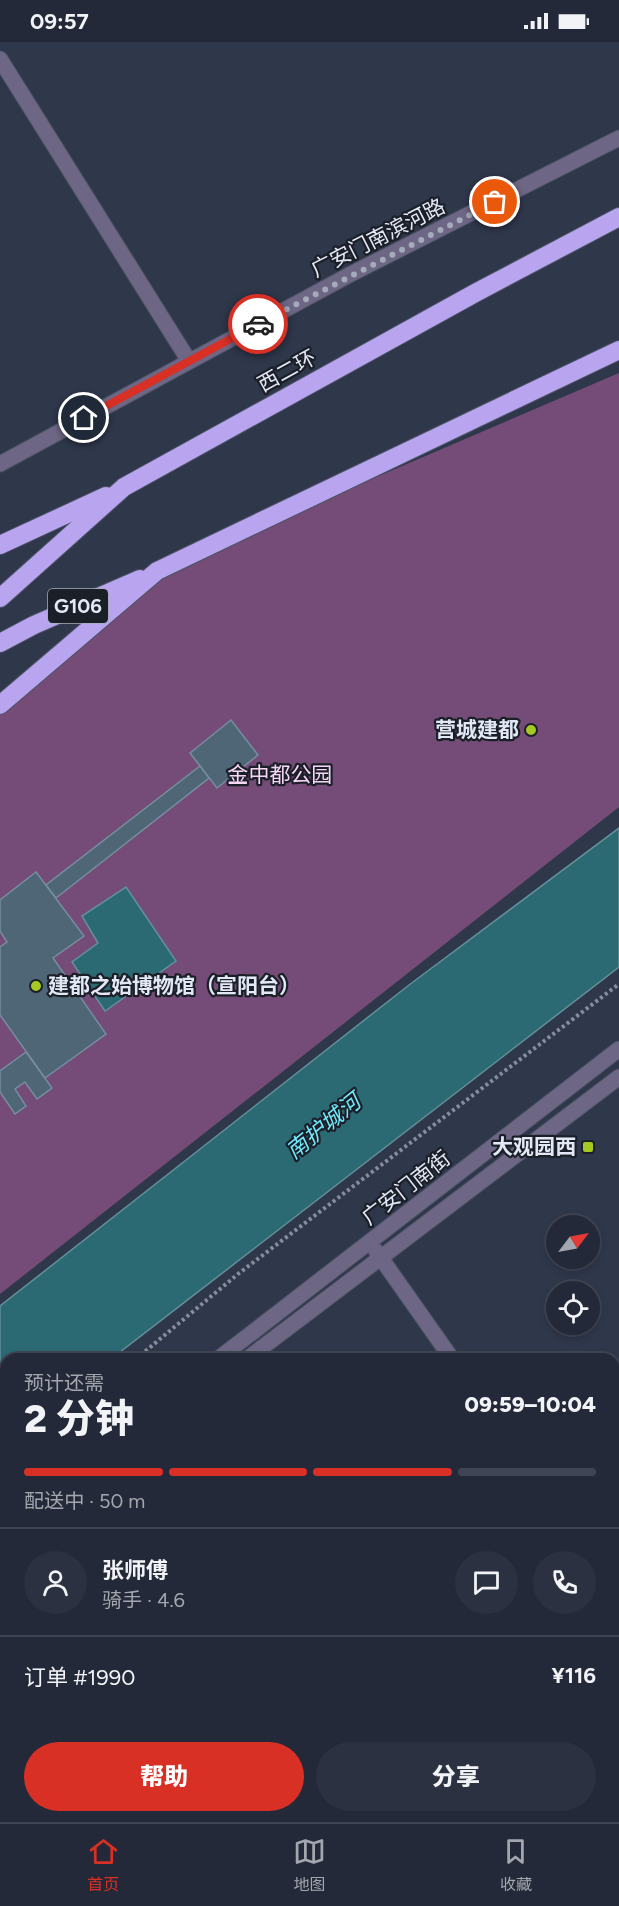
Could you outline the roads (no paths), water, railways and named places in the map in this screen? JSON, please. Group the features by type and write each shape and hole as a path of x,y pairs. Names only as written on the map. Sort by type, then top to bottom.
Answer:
{"highway":[{"name":"西二环","path":"0,598 124,487 477,292 619,217"},
{"path":"0,705 157,572 619,350"},
{"path":"0,545 124,487"},
{"name":"G106","path":"0,643 34,625 157,572"}],"street":[{"path":"0,59 189,361"},
{"name":"广安门南滨河路","path":"0,464 350,275 619,138"},
{"name":"广安门南街","path":"226,1353 619,1049"},
{"name":"广安门南街","path":"255,1353 619,1077"},
{"path":"371,1243 448,1353"}],"water":[{"name":"南护城河","path":"619,828 619,967 119,1353 0,1353 0,1306 409,985"},
{"path":"126,887 176,961 105,1011 72,962 98,943 82,916"}],"place":[{"name":"营城建都","path":"531,730"},
{"name":"建都之始博物馆（宣阳台）","path":"36,986"},
{"name":"大观园西","path":"588,1147"}],"park label":[{"name":"金中都公园","path":"280,775"}]}
